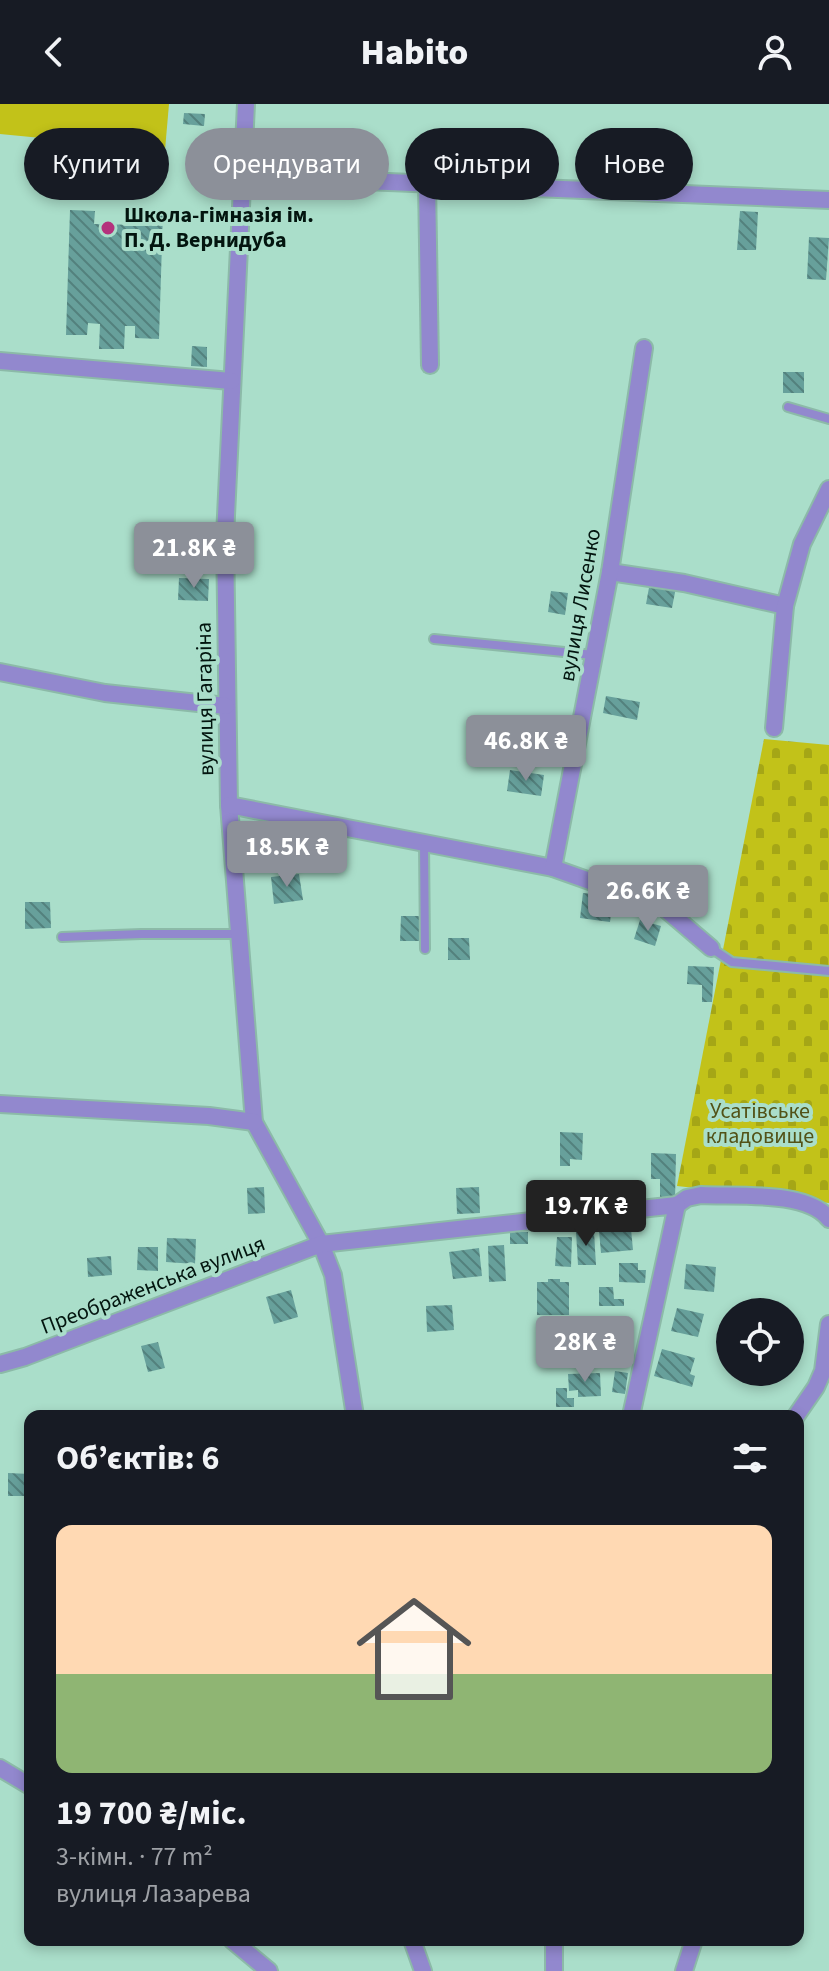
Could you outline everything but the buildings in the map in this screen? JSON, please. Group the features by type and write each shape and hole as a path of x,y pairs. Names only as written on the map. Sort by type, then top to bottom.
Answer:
{"street":[{"name":"вулиця Гагаріна","path":"245,128 246,104"},
{"path":"559,189 829,200"},
{"name":"вулиця Гагаріна","path":"241,200 225,536 226,706 229,805 254,1122 321,1244 333,1275 354,1410"},
{"path":"427,200 430,365"},
{"name":"вулиця Лисенко","path":"553,868 610,572 644,348"},
{"path":"0,361 231,381"},
{"path":"774,728 785,606 802,544 829,489"},
{"path":"610,572 684,583 785,606"},
{"path":"0,672 105,693 226,706"},
{"path":"229,805 553,868 663,907 711,948"},
{"path":"0,1104 209,1116 254,1122"},
{"name":"Преображенська вулиця","path":"0,1364 189,1296 321,1244 677,1205 687,1198 701,1195 798,1200 820,1208 829,1219"},
{"path":"632,1410 677,1205"},
{"path":"800,1410 823,1371 829,1324"},
{"path":"0,1768 24,1782"},
{"path":"239,1946 269,1971"},
{"path":"414,1946 423,1971"},
{"path":"554,1946 554,1971"},
{"path":"684,1971 692,1946"}],"lane":[{"path":"788,407 829,419"},
{"path":"434,639 594,655"},
{"path":"424,842 425,949"},
{"path":"62,937 239,934"},
{"path":"711,948 732,962 829,971"}],"green space":[{"path":"0,104 169,104 167,128 24,128 24,136 0,134"},
{"name":"Усатівське кладовище","path":"764,739 829,745 829,1203 677,1186"}],"place":[{"name":"Школа-гімназія ім. П. Д. Вернидуба","path":"108,228"}]}
